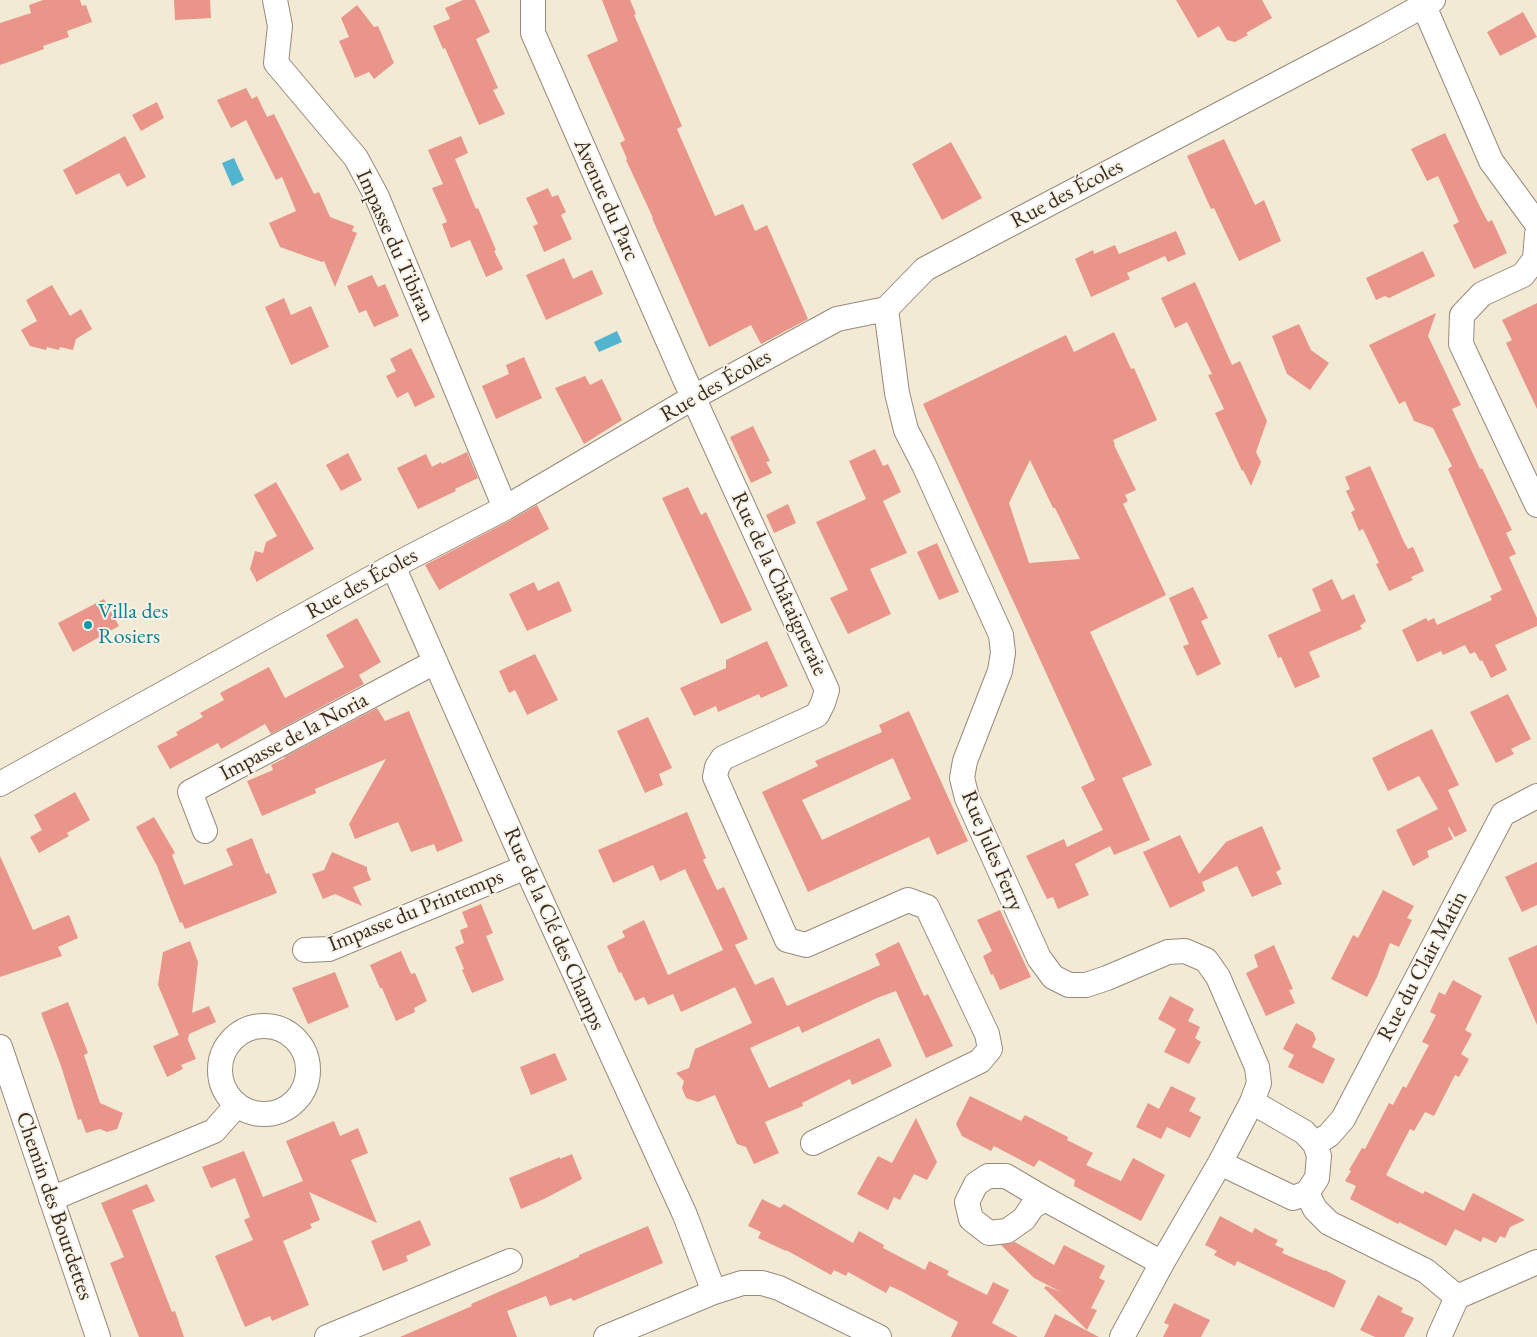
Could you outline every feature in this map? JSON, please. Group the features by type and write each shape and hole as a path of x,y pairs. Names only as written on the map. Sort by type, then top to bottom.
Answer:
{"street":[{"name":"Impasse du Tibiran","path":"275,0 280,26 276,63 356,158 377,196 505,508"},
{"name":"Avenue du Parc","path":"533,0 533,33 694,397"},
{"name":"Rue des Écoles","path":"0,784 393,566 505,508 694,397 837,319 886,309 926,269 1428,3"},
{"path":"1428,3 1492,161 1537,224"},
{"path":"1537,234 1535,259 1523,275 1482,294 1462,315 1461,344 1537,505"},
{"name":"Rue Jules Ferry","path":"886,309 897,393 906,430 928,473 1001,635 1003,653 1000,671 965,761 962,778 966,798 1039,958 1053,977 1069,986 1086,986 1168,952 1185,951 1206,960 1218,977 1257,1067 1259,1083 1252,1102 1220,1163 1122,1337"},
{"name":"Rue de la Châtaigneraie","path":"694,397 827,690 824,703 817,715 723,758 717,767 715,777 788,940 806,945 908,900 927,907 988,1034 990,1049 980,1061 813,1143"},
{"name":"Rue de la Clé des Champs","path":"393,566 526,867 685,1215 714,1292"},
{"name":"Impasse de la Noria","path":"205,831 190,792 435,662"},
{"name":"Rue du Clair Matin","path":"1316,1144 1329,1135 1343,1119 1503,814 1537,796"},
{"name":"Impasse du Printemps","path":"305,950 329,949 526,867"},
{"name":"Chemin des Bourdettes","path":"0,1046 98,1337"},
{"path":"1220,1163 1293,1198 1307,1193 1317,1178 1319,1156 1316,1144 1304,1132 1252,1102"},
{"path":"51,1199 214,1131 236,1106"},
{"path":"1307,1193 1315,1210 1329,1223 1426,1272 1457,1297"},
{"path":"1045,1199 1162,1263"},
{"path":"327,1337 510,1261"},
{"path":"1439,1337 1457,1297 1537,1262"},
{"path":"606,1337 714,1292 742,1283 762,1283 778,1288 879,1337"}],"water":[{"path":"234,158 244,180 232,186 222,163"},
{"path":"617,331 622,342 599,352 594,342"}],"building":[{"path":"43,0 80,0 82,6 86,5 92,22 67,31 69,37 43,46 44,49 0,65 0,23 31,13 29,5"},
{"path":"174,0 210,0 211,18 175,20"},
{"path":"463,0 475,0 490,32 476,39 498,88 493,90 505,114 479,125 445,48 443,49 433,26 450,19 445,8"},
{"path":"602,0 630,0 636,14 634,15 682,126 677,129 715,216 743,204 755,231 767,225 808,319 761,344 751,325 709,347 626,160 620,143 625,140 587,55 618,41"},
{"path":"1176,0 1262,0 1272,18 1246,33 1248,35 1235,42 1227,40 1219,26 1198,38"},
{"path":"357,5 374,27 378,26 394,63 374,79 369,72 355,78 339,41 349,37 341,18"},
{"path":"1523,12 1537,37 1500,56 1487,32"},
{"path":"246,88 252,99 257,96 267,117 274,114 314,194 319,192 330,217 354,226 352,231 357,233 335,287 324,261 322,262 280,247 269,223 296,211 282,177 276,180 246,120 231,128 217,100"},
{"path":"157,102 164,118 141,131 132,115"},
{"path":"1445,133 1481,209 1488,222 1492,220 1507,253 1474,269 1453,225 1459,222 1438,176 1427,181 1411,149"},
{"path":"125,136 146,177 127,187 119,173 76,195 63,170"},
{"path":"461,136 468,153 455,159 503,269 486,277 470,240 451,248 442,224 447,222 432,188 443,184 428,150"},
{"path":"1224,139 1255,205 1264,200 1281,241 1239,261 1214,208 1211,209 1187,156"},
{"path":"951,142 982,198 942,220 912,164"},
{"path":"548,188 552,197 558,195 566,212 561,215 572,239 544,252 533,226 538,224 526,198"},
{"path":"1176,231 1186,254 1168,262 1165,256 1127,273 1130,279 1091,297 1075,259 1093,250 1094,254 1115,245 1119,254"},
{"path":"1423,251 1435,276 1389,298 1385,296 1376,300 1366,278"},
{"path":"564,258 573,279 592,270 603,294 546,320 526,275"},
{"path":"372,275 378,287 385,284 399,316 374,327 366,310 359,313 347,286"},
{"path":"1195,282 1232,365 1240,361 1267,421 1256,452 1261,462 1251,486 1215,413 1224,409 1208,375 1212,374 1187,322 1175,328 1161,298"},
{"path":"52,285 70,316 81,309 92,329 76,339 73,350 60,347 59,350 47,347 46,350 30,346 21,330 37,321 26,300"},
{"path":"284,298 291,315 311,306 329,347 291,365 265,307"},
{"path":"1537,303 1537,409 1506,343 1512,340 1502,320"},
{"path":"1436,313 1428,336 1461,405 1452,409 1480,469 1482,468 1512,530 1506,533 1516,554 1509,557 1537,618 1537,626 1495,645 1507,670 1491,678 1482,660 1480,661 1475,652 1470,654 1465,645 1443,655 1441,651 1417,662 1402,630 1426,618 1428,621 1434,618 1437,625 1492,600 1490,596 1502,590 1448,469 1452,466 1433,428 1414,421 1405,401 1399,404 1369,345"},
{"path":"1299,324 1311,350 1329,363 1310,390 1287,374 1272,336"},
{"path":"1114,332 1131,369 1134,368 1157,420 1113,440 1136,490 1125,495 1128,501 1123,504 1166,595 1090,632 1152,765 1122,778 1150,840 1114,855 1110,846 1075,864 1089,895 1058,909 1053,897 1047,899 1026,856 1064,839 1067,847 1103,830 1081,787 1095,780 923,404 1066,335 1074,352","holes":["1030,460 1053,508 1055,508 1080,559 1029,563 1009,503"]},
{"path":"411,348 435,397 415,407 408,392 397,398 386,376 396,371 390,359"},
{"path":"524,357 542,398 496,419 482,386 509,374 506,365"},
{"path":"585,376 590,385 602,379 622,420 584,444 555,388"},
{"path":"753,426 770,461 766,462 772,473 751,483 730,437"},
{"path":"875,449 883,466 888,464 901,492 883,501 907,553 870,569 891,614 848,634 830,598 848,590 816,522 866,499 849,461"},
{"path":"467,452 478,478 418,509 397,468 426,454 432,467"},
{"path":"348,453 362,480 341,491 326,465"},
{"path":"1370,466 1404,542 1408,549 1413,547 1424,571 1411,577 1413,580 1389,591 1376,564 1379,563 1363,529 1359,531 1351,512 1355,510 1346,491 1350,489 1345,477"},
{"path":"276,482 314,549 256,582 250,569 255,551 263,553 266,542 277,536 254,495"},
{"path":"688,487 701,515 706,512 752,610 721,624 662,498"},
{"path":"788,504 796,523 774,533 766,515"},
{"path":"537,505 549,529 439,590 425,565"},
{"path":"937,543 959,592 939,600 917,552"},
{"path":"1332,579 1342,600 1354,594 1366,621 1360,626 1362,629 1309,652 1320,677 1295,688 1281,657 1278,658 1268,635 1321,611 1312,589"},
{"path":"559,581 572,611 527,631 509,594 534,582 538,591"},
{"path":"1193,587 1208,618 1201,621 1221,664 1197,676 1183,646 1189,644 1169,598"},
{"name":"Villa des Rosiers","path":"104,599 119,626 73,652 58,623"},
{"path":"357,618 381,662 359,675 364,684 271,734 265,724 221,749 218,743 170,769 157,746 178,735 176,732 203,717 200,713 224,700 220,693 269,667 285,698 344,667 326,635"},
{"path":"767,641 788,686 761,698 759,694 718,712 716,706 694,716 680,688 726,668 726,660"},
{"path":"535,654 558,700 527,715 515,690 509,693 499,671"},
{"path":"1508,694 1531,739 1511,749 1514,754 1496,763 1470,712"},
{"path":"377,708 385,721 409,711 463,841 437,852 434,844 411,852 398,822 355,839 349,824 386,759 315,789 316,793 262,816 247,781 273,770 271,765 284,757"},
{"path":"909,711 968,841 937,855 929,837 808,892 762,792 818,766 815,761 882,732 879,725","holes":["893,758 911,799 822,840 802,800"]},
{"path":"648,717 672,768 659,774 663,785 645,793 617,731"},
{"path":"1432,729 1459,785 1448,790 1467,831 1455,837 1449,827 1453,839 1427,851 1429,857 1413,866 1396,830 1438,809 1419,776 1388,791 1372,758"},
{"path":"75,792 90,820 67,833 69,836 39,853 30,837 42,830 34,815"},
{"path":"687,812 706,858 703,860 717,890 724,887 748,939 726,949 735,945 755,985 773,977 787,1006 880,965 875,954 899,942 924,996 928,994 953,1046 926,1058 896,991 802,1033 799,1026 750,1048 769,1088 879,1038 892,1066 852,1085 850,1079 802,1103 803,1106 765,1122 779,1153 754,1164 746,1147 737,1144 715,1095 698,1102 686,1098 682,1088 684,1081 676,1073 689,1068 695,1049 752,1023 735,987 681,1012 673,994 648,1005 644,997 635,1001 621,972 619,973 607,946 625,937 622,931 644,920 668,975 723,950 685,869 660,881 653,865 613,883 598,850"},
{"path":"154,817 175,853 172,855 184,885 233,865 226,849 252,838 266,874 269,873 277,893 185,929 182,922 180,923 157,866 136,827"},
{"path":"1262,826 1281,869 1276,872 1282,884 1252,897 1237,866 1202,882 1205,891 1170,908 1143,852 1180,835 1199,874 1226,842"},
{"path":"332,852 367,867 371,880 353,887 362,906 335,894 323,899 312,874 324,870"},
{"path":"0,856 33,930 69,915 78,938 58,947 62,956 0,977"},
{"path":"1537,862 1537,905 1522,912 1505,877"},
{"path":"1383,890 1414,906 1407,918 1412,920 1399,947 1390,943 1367,997 1331,979 1353,935 1358,938"},
{"path":"481,904 493,933 486,936 504,980 472,993 455,947 464,943 460,930 468,927 462,912"},
{"path":"1000,910 1031,977 1000,990 983,956 992,951 977,920"},
{"path":"190,941 198,962 192,1013 209,1006 216,1022 189,1034 188,1040 196,1059 181,1065 183,1069 167,1077 153,1046 179,1035 158,985 163,952"},
{"path":"1274,945 1293,989 1289,990 1295,1003 1266,1016 1246,973 1258,967 1254,955"},
{"path":"1537,945 1537,1025 1508,958"},
{"path":"401,951 411,974 415,973 427,1001 414,1008 415,1012 396,1021 370,965"},
{"path":"335,972 349,1007 308,1024 292,988"},
{"path":"1453,980 1482,996 1465,1030 1472,1034 1461,1054 1469,1059 1459,1077 1455,1075 1434,1116 1425,1112 1414,1131 1410,1129 1386,1175 1423,1194 1425,1191 1464,1211 1473,1193 1525,1220 1510,1227 1505,1238 1500,1236 1496,1243 1483,1237 1481,1242 1455,1229 1446,1246 1350,1199 1356,1186 1345,1181 1351,1171 1349,1170 1362,1148 1365,1149 1389,1103 1393,1105 1403,1086 1406,1088 1429,1045 1422,1042 1436,1015 1430,1012 1439,992 1445,995"},
{"path":"1170,996 1194,1009 1188,1021 1200,1027 1195,1038 1201,1042 1189,1064 1164,1052 1176,1029 1158,1019"},
{"path":"68,1002 88,1053 84,1055 100,1103 123,1113 117,1129 107,1132 100,1129 86,1133 81,1119 78,1120 61,1066 41,1013"},
{"path":"1296,1023 1313,1032 1316,1039 1312,1047 1335,1059 1323,1084 1288,1067 1294,1055 1283,1049"},
{"path":"555,1053 567,1080 531,1095 520,1067"},
{"path":"1171,1086 1196,1098 1189,1111 1201,1117 1190,1138 1167,1127 1161,1139 1136,1127 1148,1103 1159,1109"},
{"path":"970,1096 1021,1121 1025,1115 1068,1137 1067,1140 1093,1153 1086,1165 1121,1181 1133,1158 1165,1175 1141,1221 1074,1186 1075,1180 1039,1160 1034,1167 994,1146 991,1151 962,1136 956,1124"},
{"path":"916,1118 937,1162 927,1180 914,1174 900,1200 894,1197 888,1210 857,1194 878,1156 892,1163"},
{"path":"334,1121 340,1136 358,1128 368,1153 351,1160 377,1223 309,1192 320,1220 310,1224 312,1228 283,1241 309,1305 272,1321 270,1316 245,1327 215,1256 253,1240 244,1220 250,1217 235,1178 211,1188 202,1167 244,1151 263,1197 303,1181 286,1141"},
{"path":"572,1154 582,1179 521,1209 509,1178"},
{"path":"147,1184 155,1201 132,1210 172,1312 175,1311 184,1337 139,1337 110,1263 124,1257 101,1203"},
{"path":"762,1199 780,1208 784,1204 853,1243 859,1231 884,1245 883,1248 925,1270 929,1261 949,1271 947,1275 987,1295 993,1282 1009,1290 992,1323 1018,1337 951,1337 958,1322 901,1291 890,1286 886,1293 848,1272 846,1276 834,1270 831,1275 786,1250 758,1238 761,1232 748,1226"},
{"path":"1220,1216 1252,1233 1255,1228 1278,1240 1275,1245 1284,1249 1282,1253 1325,1270 1346,1281 1334,1308 1237,1261 1235,1266 1214,1255 1217,1251 1205,1245"},
{"path":"420,1220 431,1245 406,1256 408,1261 383,1271 371,1241"},
{"path":"648,1226 663,1263 573,1301 571,1298 550,1306 546,1296 507,1311 517,1337 400,1337 579,1257 579,1255"},
{"path":"1015,1242 1054,1265 1064,1245 1105,1266 1099,1278 1105,1281 1091,1308 1097,1310 1087,1330 1044,1288 1046,1286 1061,1292 1034,1278 1001,1245"},
{"path":"1378,1295 1403,1308 1401,1312 1414,1318 1404,1337 1375,1337 1360,1330"},
{"path":"1174,1303 1210,1320 1201,1337 1163,1337 1169,1325 1164,1323"},
{"path":"1055,1314 1099,1337 1044,1337"}],"place":[{"name":"Villa des Rosiers","path":"88,625"}]}
